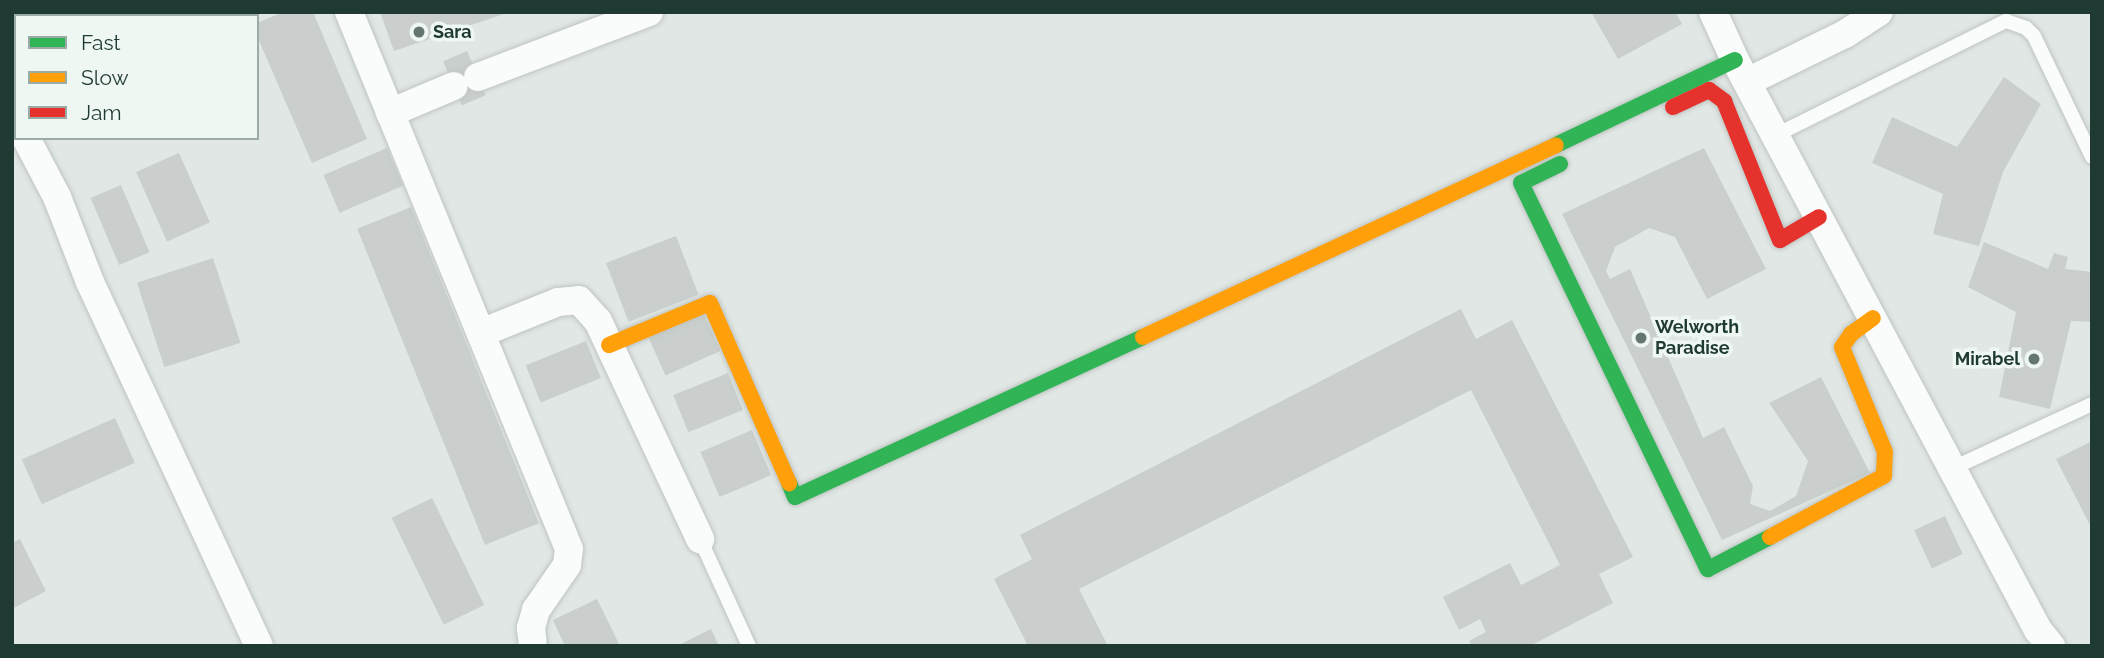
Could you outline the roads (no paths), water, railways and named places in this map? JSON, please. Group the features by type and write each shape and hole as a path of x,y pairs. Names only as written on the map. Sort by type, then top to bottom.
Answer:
{"street":[{"path":"349,12 569,549 567,565 536,610 531,628 533,646"},
{"path":"390,113 649,12"},
{"path":"1713,12 1741,71 2038,631 2051,646"},
{"path":"609,345 709,303 795,497 1465,189 1741,71 1845,34 1879,12"},
{"path":"1626,130 1709,90 1724,101 1780,240 1819,217"},
{"path":"27,140 57,197 90,282 259,646"},
{"path":"1580,154 1521,183 1708,569 1856,494 1884,476 1885,452 1842,347 1851,334 1873,318"},
{"path":"481,333 558,302 579,300 598,321 700,539"}],"lane":[{"path":"1776,135 2007,21 2026,28 2034,36 2092,157"},
{"path":"1953,468 2092,404"},
{"path":"700,539 749,646"}],"place":[{"name":"Sara","path":"419,32"},
{"name":"Welworth Paradise","path":"1641,338"},
{"name":"Mirabel","path":"2034,359"}]}
